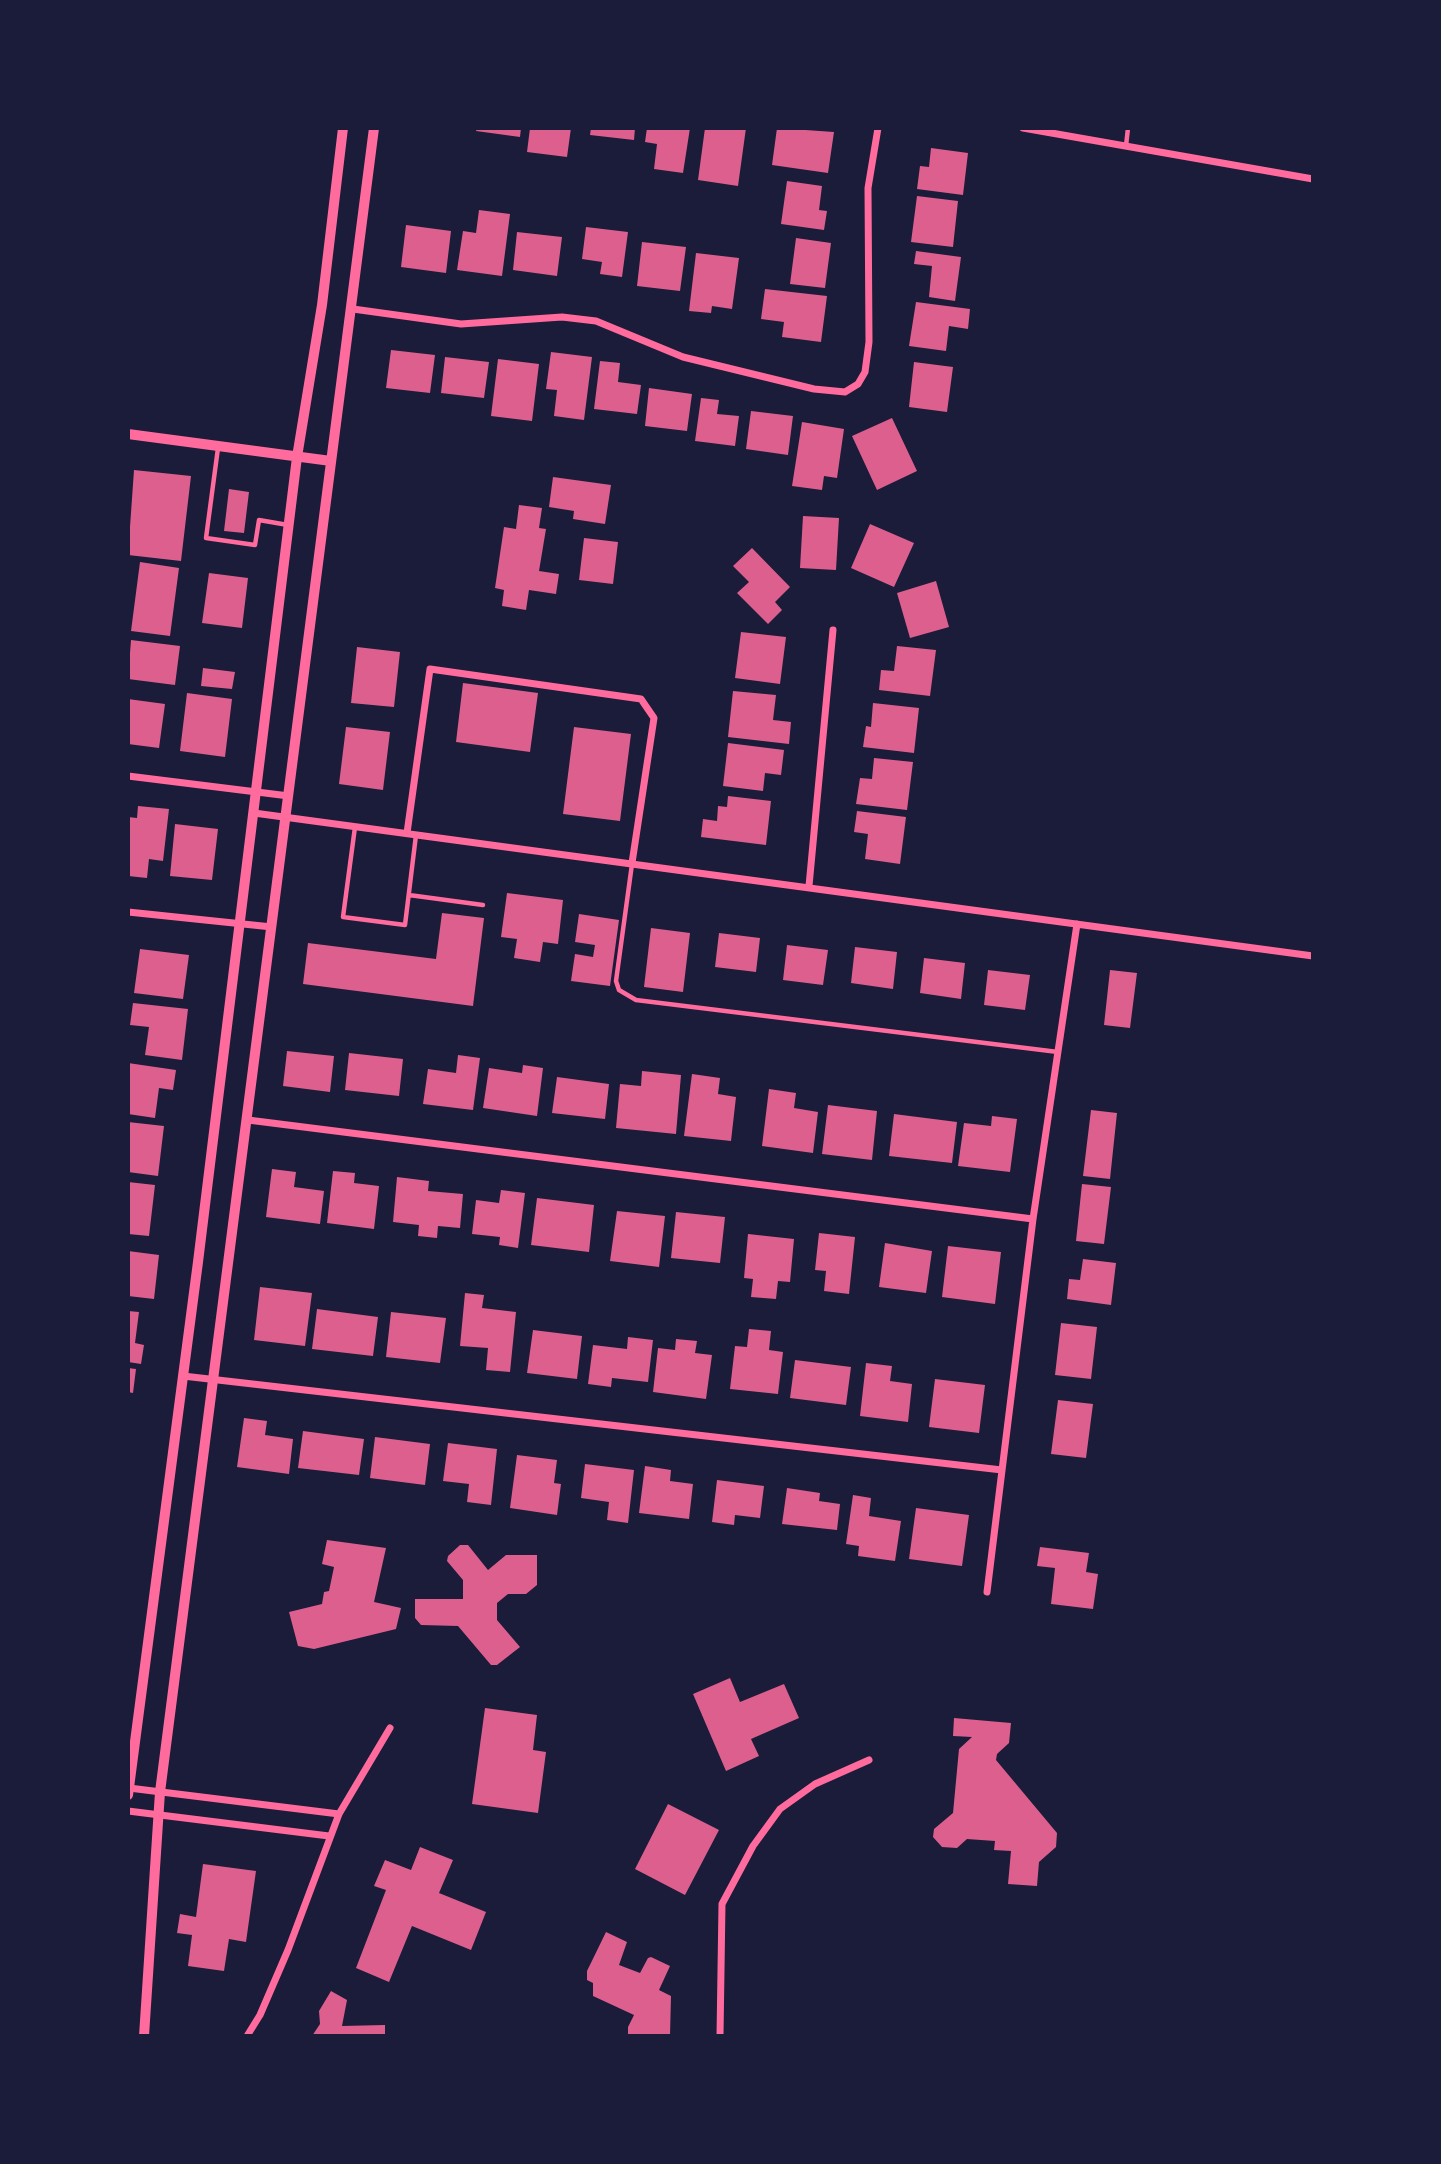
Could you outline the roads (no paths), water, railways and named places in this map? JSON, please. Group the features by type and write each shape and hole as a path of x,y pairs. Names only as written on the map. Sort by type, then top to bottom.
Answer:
{"street":[{"path":"128,1795 241,924 297,457 322,305 343,128"},
{"path":"144,2036 160,1792 331,461 353,309 374,128"},
{"path":"353,309 461,324 562,317 596,321 683,357 814,388 845,392 858,384 865,372 869,342 868,188 878,128"},
{"path":"1023,128 1313,179"},
{"path":"128,434 331,461"},
{"path":"809,886 833,630"},
{"path":"407,833 430,669 641,699 654,718 632,863"},
{"path":"128,776 290,796"},
{"path":"254,814 809,886 1313,956"},
{"path":"128,912 272,927"},
{"path":"987,1591 1033,1219 1077,924"},
{"path":"248,1120 1033,1219"},
{"path":"183,1376 1002,1470"},
{"path":"247,2036 260,2015 288,1950 339,1814 390,1728"},
{"path":"720,2036 722,1904 753,1846 780,1809 815,1784 869,1760"},
{"path":"129,1788 339,1814"},
{"path":"128,1811 329,1836"}],"lane":[{"path":"1126,146 1128,128"},
{"path":"218,448 206,538 255,545 259,520 289,525"},
{"path":"355,827 343,917 405,925 416,834"},
{"path":"632,863 616,981 620,990 636,1000 1058,1052"},
{"path":"409,895 483,905"}]}
